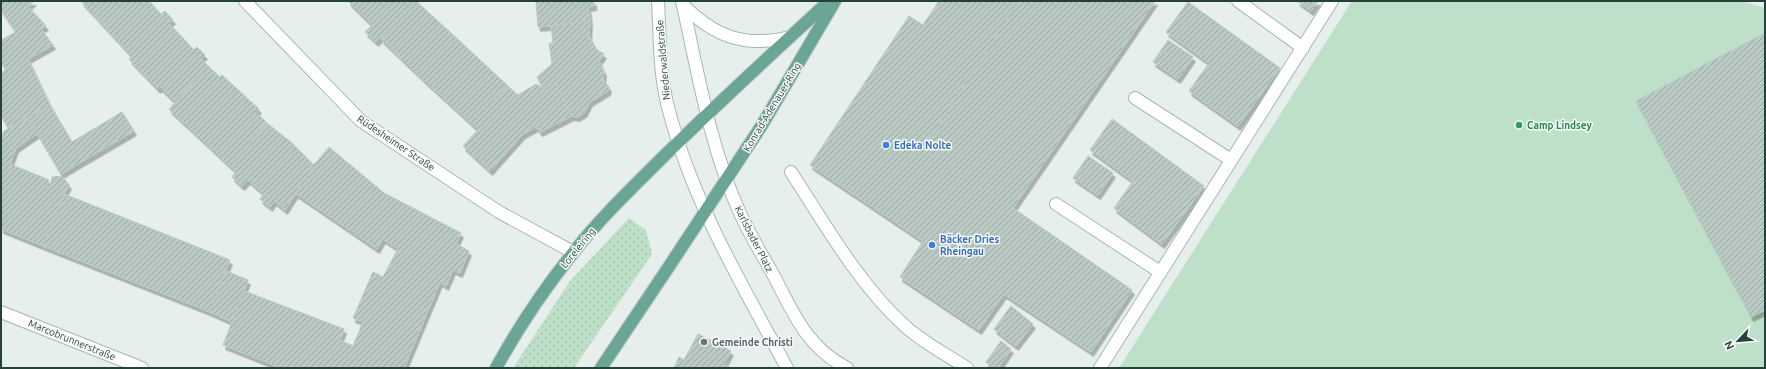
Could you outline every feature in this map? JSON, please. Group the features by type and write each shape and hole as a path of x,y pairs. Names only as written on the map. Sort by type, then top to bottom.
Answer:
{"main road":[{"path":"678,142 829,1"},
{"name":"Konrad-Adenauer-Ring","path":"705,212 762,125 835,1"},
{"name":"Loreleiring","path":"496,368 510,342 573,252 634,186 678,142"},
{"path":"601,368 705,212"}],"street":[{"name":"Rüdesheimer Straße","path":"245,1 361,121 499,212 573,252"},
{"name":"Niederwaldstraße","path":"658,1 663,83 667,106 678,142"},
{"path":"1238,1 1303,48"},
{"path":"1100,368 1332,1"},
{"path":"682,3 697,19 709,28 728,36 756,42 774,41 790,37"},
{"path":"682,3 706,115"},
{"path":"1136,98 1231,160"},
{"name":"Karlsbader Platz","path":"706,115 727,179 748,229 796,319 804,332 823,352 847,368"},
{"path":"678,142 705,212 787,368"},
{"path":"791,172 870,289 887,308 907,328 967,368"},
{"path":"1056,204 1160,272"},
{"name":"Marcobrunnerstraße","path":"1,312 142,368"},
{"path":"766,328 797,368"}],"green space":[{"name":"Camp Lindsey","path":"1352,1 1741,1 1765,8 1765,368 1119,368"},
{"path":"629,218 646,230 652,254 574,368 513,368 570,281"}],"building":[{"path":"1,1 21,1 27,7 28,6 46,26 41,29 53,45 28,59 50,105 8,128 1,115 1,73 6,70 1,62 1,40 16,32 1,10"},
{"path":"21,1 34,1 27,7"},
{"path":"81,1 149,1 161,14 165,11 173,20 169,23 194,50 197,47 205,55 201,58 208,66 175,102 160,87 158,89 129,59 132,56"},
{"path":"348,1 416,1 376,42 365,32 372,25"},
{"path":"416,1 462,43 426,82 381,39"},
{"path":"536,1 594,1 594,6 588,7 590,21 538,27"},
{"path":"939,1 1019,1 922,150 1013,208 1132,290 1091,352 1004,294 979,330 900,277 923,241 810,165 909,16 923,25"},
{"path":"1019,1 1155,1 1013,208 922,150"},
{"path":"1297,1 1318,1 1311,11"},
{"path":"1188,2 1280,68 1238,126 1189,91 1209,63 1166,32"},
{"path":"590,21 589,36 596,49 604,54 599,61 604,72 604,82 609,87 608,91 590,102 584,113 577,117 572,116 556,85 544,91 537,77 552,64 549,44 553,42 551,26"},
{"path":"1763,34 1765,39 1765,310 1751,317 1636,101"},
{"path":"1168,40 1193,57 1178,79 1153,62"},
{"path":"462,43 508,86 472,124 426,82"},
{"path":"208,66 220,77 222,75 259,109 256,112 267,123 228,164 169,109"},
{"path":"536,84 543,88 544,91 556,85 572,116 540,132 536,127 523,134 490,171 463,146 478,130 472,124 508,86 518,95"},
{"path":"50,105 72,142 122,112 134,131 61,174 28,118"},
{"path":"28,118 38,133 16,148 10,164 49,180 46,186 50,188 52,177 62,176 69,185 43,246 1,229 1,138 4,131"},
{"path":"1112,119 1204,186 1162,244 1114,208 1133,181 1090,150"},
{"path":"267,123 292,143 314,165 285,210 274,201 270,207 260,199 264,194 248,180 242,186 232,177 236,171 228,164"},
{"path":"329,147 384,193 461,233 456,244 469,251 460,273 453,270 446,286 440,282 404,368 281,368 223,345 244,291 344,329 340,340 353,346 363,322 353,318 373,272 383,277 398,249 383,239 377,249 295,193 314,165"},
{"path":"1088,156 1113,173 1098,195 1073,178"},
{"path":"64,194 230,260 210,312 43,246"},
{"path":"226,271 248,280 232,322 210,312"},
{"path":"1011,306 1033,324 1016,346 994,329"},
{"name":"Gemeinde Christi","path":"698,334 731,351 724,364 731,368 674,368 679,357 684,360"},
{"path":"1001,341 1011,349 998,368 994,368 986,362"}],"place":[{"name":"Camp Lindsey","path":"1519,125"},
{"name":"Edeka Nolte","path":"886,145"},
{"name":"Bäcker Dries Rheingau","path":"932,245"},
{"name":"Gemeinde Christi","path":"704,342"}]}
